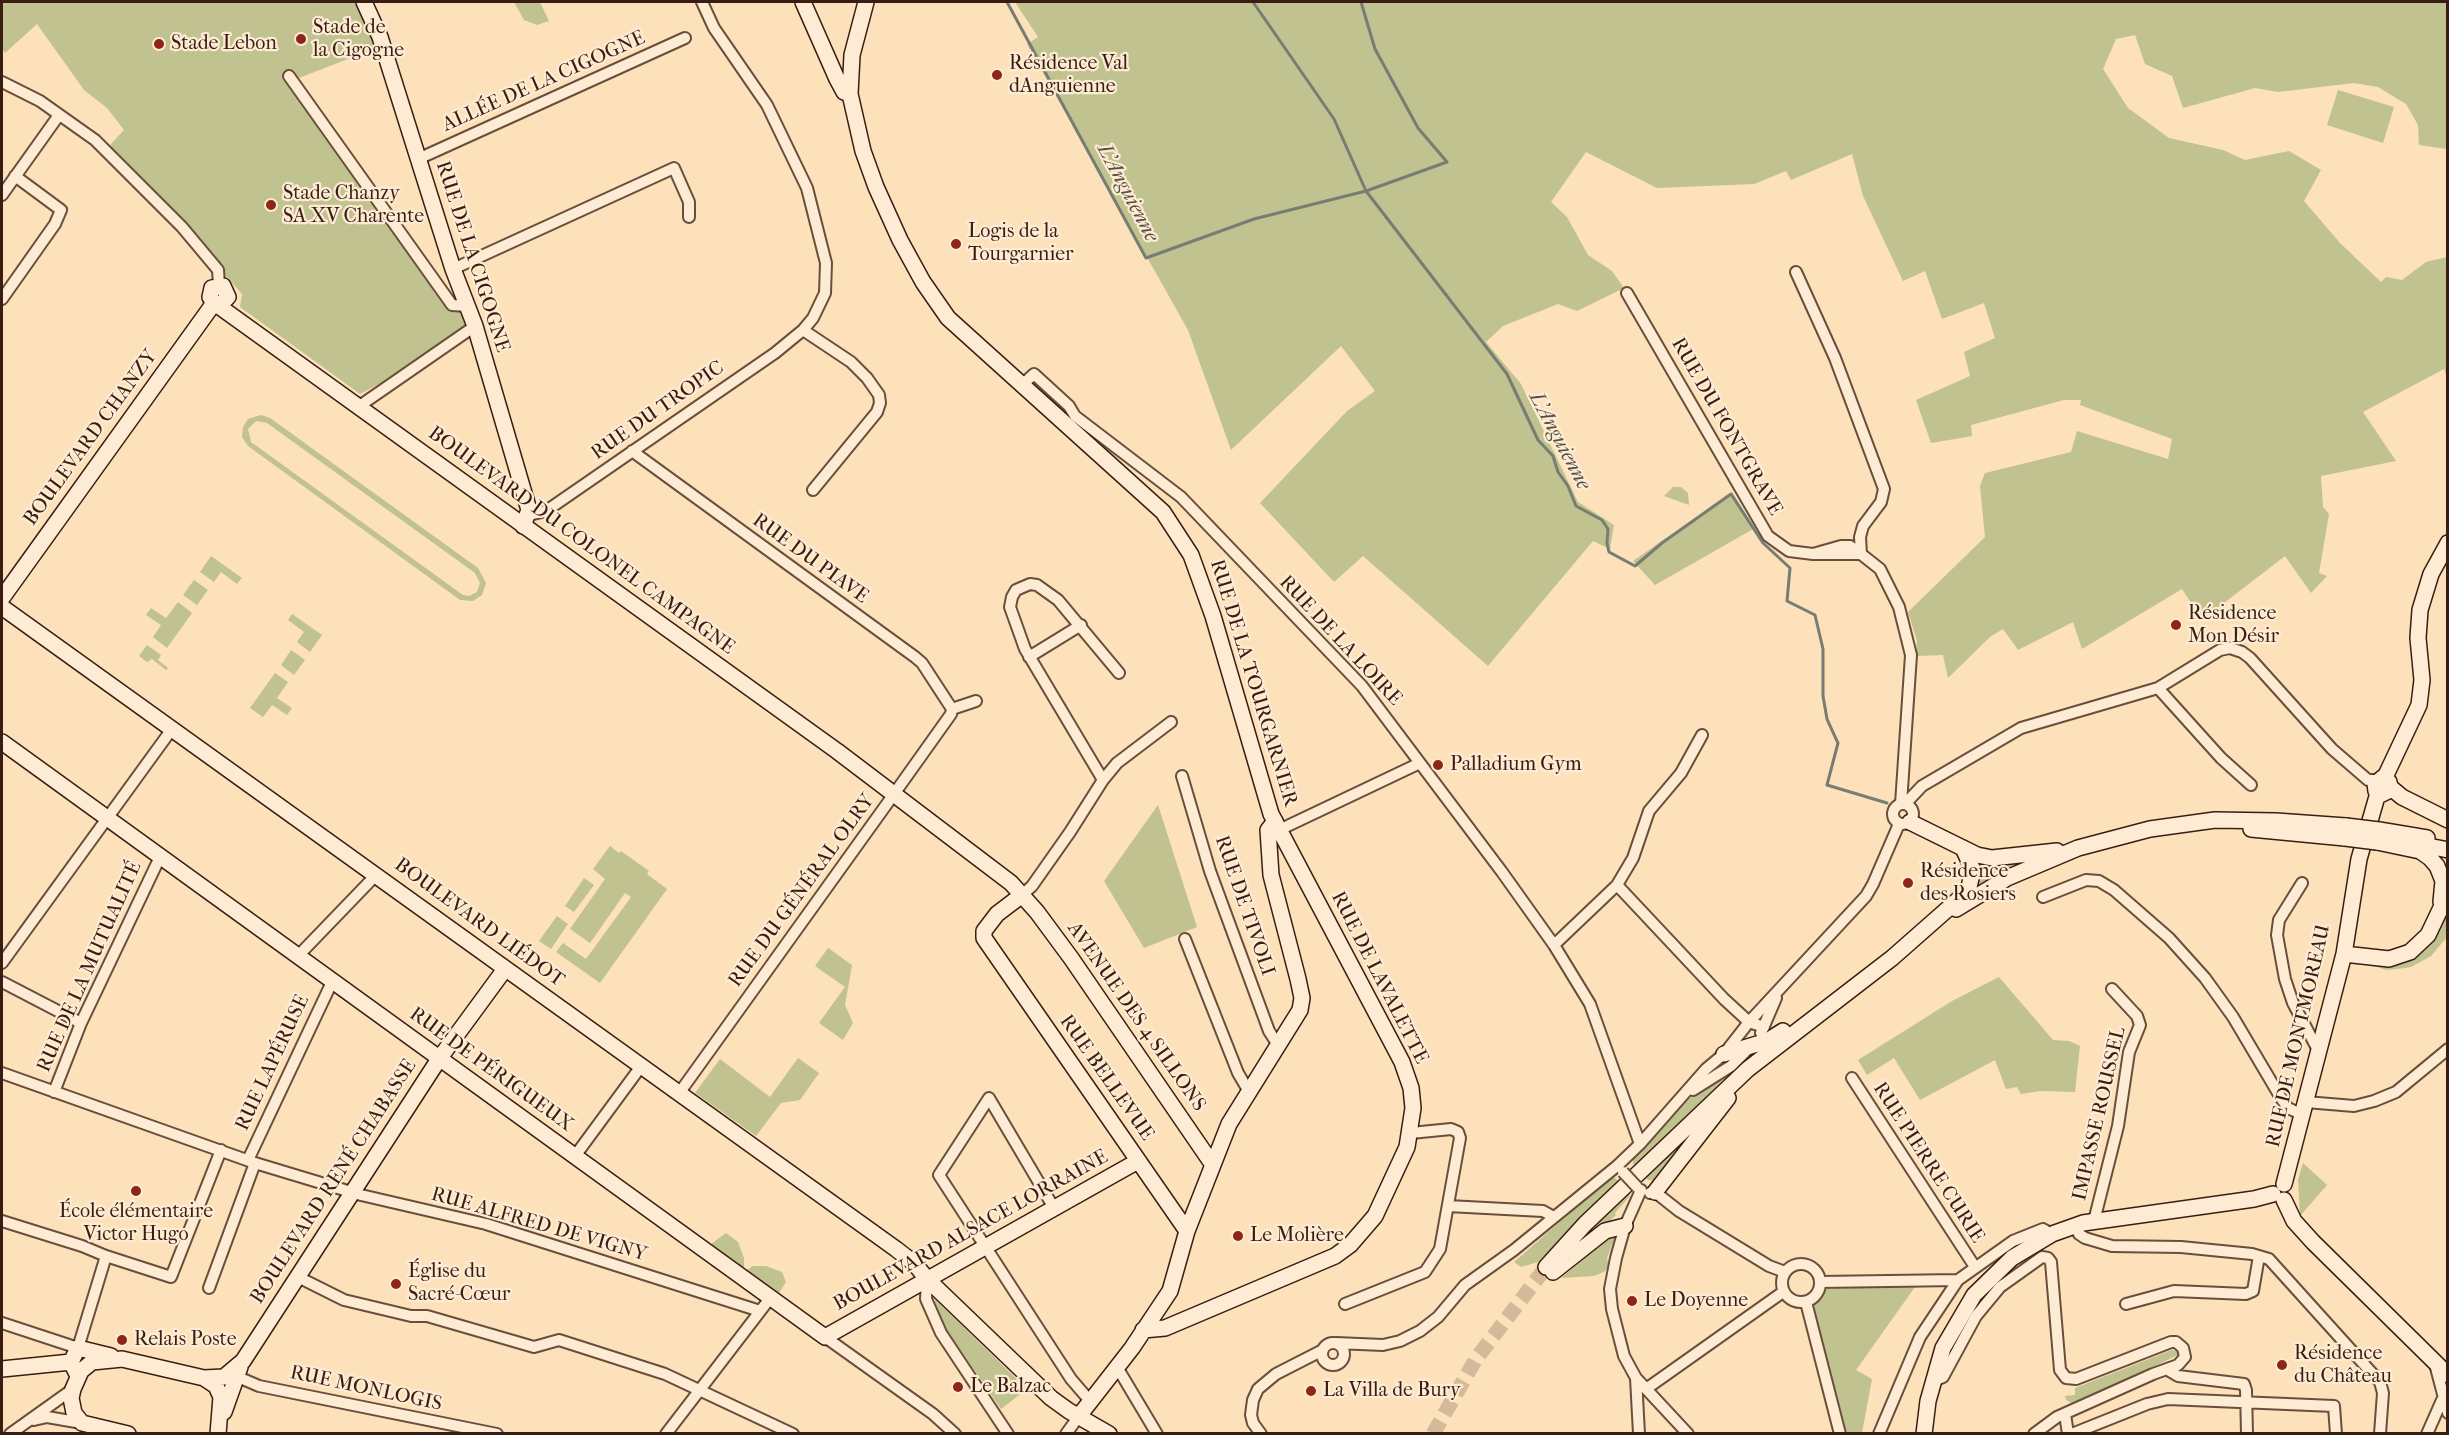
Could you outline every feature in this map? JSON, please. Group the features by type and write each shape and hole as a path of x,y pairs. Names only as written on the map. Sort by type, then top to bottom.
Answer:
{"main road":[{"name":"RUE DE LA CIGOGNE","path":"364,2 380,37 453,269 475,326 526,520"},
{"path":"803,2 841,88 850,94"},
{"path":"850,94 852,55 866,2"},
{"name":"RUE DE LA TOURGARNIER","path":"850,94 863,150 876,187 923,282 960,331 1032,387 1163,512 1191,555 1208,597 1264,794 1277,825 1268,831 1270,875 1302,998 1297,1017 1248,1090 1229,1124 1187,1231 1170,1291 1132,1347 1079,1416"},
{"path":"219,285 210,291 210,297 219,302"},
{"name":"BOULEVARD DU COLONEL CAMPAGNE","path":"219,302 243,324 358,407 526,520 984,862"},
{"name":"BOULEVARD CHANZY","path":"2,598 219,302"},
{"name":"RUE DE MONTMOREAU","path":"2280,1193 2344,954 2359,859 2382,785 2411,727 2419,705 2422,680 2418,638 2420,610 2431,574 2448,543"},
{"name":"BOULEVARD LIÉDOT","path":"2,607 896,1248 1051,1398 1109,1434"},
{"name":"RUE DE PÉRIGUEUX","path":"2,742 825,1337"},
{"path":"2382,785 2448,820"},
{"path":"1905,813 1963,848 1992,858 2078,848"},
{"path":"1625,1226 1605,1231 1550,1269 1585,1224 1748,1069 1961,905 2007,878 2078,848 2150,829 2215,820 2448,843"},
{"name":"RUE DE LAVALETTE","path":"1143,1330 1164,1329 1335,1256 1350,1245 1375,1216 1395,1175 1411,1133 1411,1088 1402,1062 1277,825"},
{"path":"1892,958 1977,901 2016,879 2088,852 2160,835 2229,827 2346,832"},
{"path":"2378,836 2420,851 2437,866 2443,881 2439,911"},
{"path":"2378,836 2448,850"},
{"path":"1892,958 1969,887 1972,870 1963,848"},
{"path":"984,862 1003,887 997,914"},
{"name":"AVENUE DES 4 SILLONS","path":"984,862 1022,895 1037,912 1213,1165"},
{"path":"2344,954 2389,959 2410,952 2428,935 2448,893"},
{"path":"997,914 1022,895"},
{"name":"RUE BELLEVUE","path":"997,914 984,931 984,938 1187,1231"},
{"name":"BOULEVARD RENÉ CHABASSE","path":"220,1433 233,1376 439,1059 505,969"},
{"path":"1724,1054 1774,1037 1867,977"},
{"path":"1644,1190 1734,1091 1867,977"},
{"name":"BOULEVARD ALSACE LORRAINE","path":"825,1337 1138,1161"},
{"path":"1923,1434 1933,1381 1943,1348 1974,1295 2012,1258 2052,1234 2094,1221 2254,1199 2280,1193 2300,1228 2448,1375"},
{"path":"1132,1347 1164,1329"},
{"path":"75,1355 73,1408 82,1423 129,1434"},
{"path":"2,1369 75,1355 122,1359 204,1378 233,1376"},
{"path":"75,1383 92,1362 122,1359"},
{"path":"204,1378 216,1386 221,1397 220,1433"}],"street":[{"name":"RUE DU TROPIC","path":"526,520 546,511 775,353 803,330 820,306 827,280 826,263 807,188 767,105 714,28 702,2"},
{"name":"ALLÉE DE LA CIGOGNE","path":"418,159 685,38"},
{"path":"289,76 452,304 467,306"},
{"path":"2,82 16,87 95,140 182,227 218,270 219,285"},
{"path":"2,195 59,115"},
{"path":"453,269 674,168 689,202 689,217"},
{"path":"2,299 55,224 61,210 15,176"},
{"path":"1796,272 1835,357 1884,489 1881,502 1863,526 1860,537 1861,554 1880,569 1899,607 1909,638 1911,655 1902,770 1905,813"},
{"name":"RUE DU FONTGRAVE","path":"1627,293 1768,536 1789,551 1813,554 1841,546 1850,546 1861,554"},
{"path":"358,407 475,326"},
{"path":"803,330 851,362 867,378 879,395 880,403 877,412 813,490"},
{"name":"RUE DE LA LOIRE","path":"1032,387 1034,374 1032,387"},
{"name":"RUE DE LA LOIRE","path":"1032,387 1069,406 1075,416 1181,497 1362,686 1554,945 1590,1004 1640,1144"},
{"name":"RUE DU PIAVE","path":"632,451 915,657 922,663 952,709"},
{"path":"1103,780 1029,657 1010,607 1012,597 1022,586 1037,585 1058,600 1119,673"},
{"path":"1029,657 1080,626"},
{"path":"1261,1434 1251,1418 1253,1400 1263,1383 1321,1351 1328,1344 1394,1343 1429,1325 1465,1286 1514,1250 1552,1216 1621,1166 1706,1069 1724,1054 1749,1022 1866,896 1874,884 1905,813 1926,784 2029,725 2158,688 2220,650 2230,648 2242,652 2276,685 2327,744 2368,780 2382,785"},
{"path":"2158,688 2221,758 2251,785"},
{"path":"952,709 976,701"},
{"name":"RUE DU GÉNÉRAL OLRY","path":"680,1092 894,794 952,709"},
{"path":"1022,895 1032,886 1103,780 1117,763 1171,722"},
{"path":"2,963 172,729"},
{"path":"1554,945 1617,885 1633,858 1649,812 1681,772 1702,735"},
{"path":"1277,825 1420,763"},
{"path":"1902,770 1909,778 1926,784"},
{"name":"RUE DE TIVOLI","path":"1182,776 1210,871 1269,1031 1278,1045"},
{"name":"RUE DE LA MUTUALITÉ","path":"54,1092 81,1023 160,857"},
{"path":"297,957 376,875"},
{"path":"2043,897 2086,880 2099,881 2114,890 2169,938 2205,978 2233,1017 2288,1108 2354,1106 2374,1101 2396,1092 2448,1050"},
{"path":"2302,883 2279,920 2277,935 2293,1002 2318,1050"},
{"path":"1617,885 1724,999 1749,1022 1764,1026"},
{"path":"1185,939 1238,1073 1248,1090"},
{"path":"2,982 81,1023"},
{"name":"RUE LAPÉRUSE","path":"209,1288 252,1162 332,982"},
{"name":"IMPASSE ROUSSEL","path":"2094,1221 2118,1126 2129,1052 2140,1025 2137,1016 2112,989"},
{"path":"1681,1097 1731,1066 1754,1044 1779,992"},
{"path":"575,1156 642,1065"},
{"name":"RUE ALFRED DE VIGNY","path":"2,1073 252,1162 352,1192 486,1224 760,1311"},
{"name":"RUE PIERRE CURIE","path":"1852,1078 1975,1267"},
{"path":"1054,1208 990,1098 939,1175 1071,1379 1090,1401"},
{"path":"1621,1166 1636,1132 1656,1125"},
{"path":"1344,1304 1425,1272 1440,1250 1460,1138 1458,1131 1451,1129 1411,1133"},
{"path":"2,1221 63,1239 171,1277 221,1150"},
{"path":"1621,1166 1644,1190 1769,1266 1785,1272"},
{"path":"1639,1434 1635,1378 1619,1341 1610,1300 1611,1276 1625,1226 1644,1190"},
{"path":"1448,1206 1543,1211 1552,1216"},
{"path":"2075,1226 2079,1234 2085,1238 2112,1246 2181,1247 2264,1257 2380,1382 2383,1393 2380,1434"},
{"path":"1879,1434 1920,1337 1958,1280 2013,1241 2034,1231 2046,1229 2052,1234"},
{"path":"2,1323 75,1355 106,1256"},
{"path":"1933,1381 1943,1377 1976,1316 2000,1287 2042,1257 2048,1258 2051,1262 2060,1370 2066,1378 2076,1379 2156,1347 2176,1342 2183,1348 2184,1358 2178,1365 2152,1374 2047,1422 2034,1434"},
{"path":"2126,1304 2174,1292 2246,1294 2253,1291 2264,1257"},
{"path":"1796,1265 1814,1269 1820,1282 1815,1296 1806,1302 1793,1301 1784,1292 1782,1282 1785,1272 1796,1265"},
{"path":"298,1277 344,1300 411,1316 427,1316 534,1347 559,1340 664,1374 793,1434"},
{"path":"927,1279 926,1299 941,1333 1008,1434"},
{"path":"1820,1282 1958,1280"},
{"path":"1646,1389 1784,1292"},
{"path":"666,1434 771,1297"},
{"path":"1806,1302 1840,1434"},
{"name":"RUE DE PÉRIGUEUX","path":"825,1337 933,1414 948,1431"},
{"path":"1293,1366 1336,1364 1343,1360 1344,1355 1342,1347 1336,1343"},
{"path":"1344,1355 1365,1344"},
{"path":"1321,1351 1325,1363"},
{"path":"2435,1364 2442,1400 2448,1413"},
{"path":"1117,1367 1157,1434"},
{"path":"2168,1370 2178,1376 2240,1383 2246,1387 2247,1434"},
{"name":"RUE MONLOGIS","path":"233,1376 259,1386 497,1434"},
{"path":"1635,1378 1688,1434"},
{"path":"10,1434 75,1383"},
{"path":"2065,1414 2070,1434 2161,1400 2334,1406 2336,1434"},
{"path":"2427,1434 2442,1400"},
{"path":"1066,1434 1079,1416"},
{"path":"28,1422 47,1417 82,1423"}],"green space":[{"path":"2,2 357,2 371,33 374,49 291,81 448,306 464,310 468,325 419,363 360,394 240,307 242,294 112,151 111,144 124,130 107,108 84,90 37,24 5,53 2,48"},
{"path":"514,2 540,2 549,21 537,25 524,20"},
{"path":"1015,2 2447,2 2447,149 2419,145 2418,125 2406,104 2378,87 2354,83 2278,92 2255,88 2183,108 2172,76 2145,64 2135,35 2116,39 2103,69 2128,108 2169,138 2223,150 2245,160 2289,151 2321,170 2304,201 2340,243 2381,282 2386,277 2402,280 2426,262 2447,257 2447,377 2444,369 2363,412 2396,461 2321,476 2323,507 2329,514 2319,573 2327,576 2311,593 2285,556 2202,620 2182,589 2082,649 2073,622 2018,650 2003,629 1990,637 1948,678 1943,655 1916,656 1917,641 1908,612 1985,537 1980,486 1985,473 2071,452 2077,431 2168,459 2172,439 2080,405 2081,400 2064,400 1971,425 1972,436 1931,443 1916,400 1970,376 1964,352 1995,338 1984,303 1942,319 1925,271 1903,281 1863,196 1852,154 1791,180 1786,171 1754,184 1657,188 1586,152 1551,202 1567,217 1588,255 1612,271 1624,288 1577,311 1558,304 1503,326 1486,342 1521,384 1578,502 1614,525 1610,549 1593,541 1488,666 1363,556 1334,582 1260,503 1347,411 1375,391 1341,346 1231,450 1188,330 1027,44 1038,37"},
{"path":"2338,90 2394,107 2383,143 2327,125"},
{"path":"261,415 270,418 478,568 486,583 482,595 473,601 460,600 248,446 242,437 243,427 248,419","holes":["256,421 267,423 475,573 480,583 477,592 469,596 463,595 251,442 248,429"]},
{"path":"1673,487 1681,487 1688,493 1689,505 1664,496"},
{"path":"1732,492 1755,528 1655,585 1633,561"},
{"path":"211,556 242,578 237,584 221,572 214,582 200,572"},
{"path":"194,580 208,590 197,605 183,595"},
{"path":"178,602 192,613 167,648 153,637 161,625 146,615 151,608 166,618"},
{"path":"292,614 322,635 310,652 297,642 304,632 288,620"},
{"path":"147,645 161,655 158,660 168,668 166,670 152,659 147,662 139,656"},
{"path":"291,650 305,660 294,675 281,665"},
{"path":"275,673 288,682 277,698 292,708 287,715 272,705 263,717 250,708"},
{"path":"1158,805 1197,927 1144,948 1104,881"},
{"path":"610,846 649,871 647,874 667,889 600,983 556,952 563,943 586,959 631,897 625,893 590,943 570,929 605,879 593,869"},
{"path":"1973,859 2029,862 1999,874 1971,892 1981,873"},
{"path":"584,878 594,885 574,912 565,906"},
{"path":"2447,904 2447,937 2431,956 2411,967 2386,970 2363,962 2389,965 2402,963 2424,950 2432,939"},
{"path":"557,916 568,924 551,949 539,941"},
{"path":"828,948 852,965 845,1005 853,1023 843,1040 819,1023 845,987 815,966"},
{"path":"1999,977 2053,1040 2069,1041 2080,1046 2075,1092 2040,1091 2021,1094 2017,1087 2006,1089 1995,1060 1920,1100 1894,1058 1867,1075 1858,1060 1952,1001"},
{"path":"798,1058 819,1073 800,1100 781,1103 756,1136 695,1093 720,1059 770,1097"},
{"path":"1731,1072 1636,1167 1633,1164 1633,1157 1676,1110 1702,1088"},
{"path":"1715,1106 1657,1181 1648,1180 1644,1176"},
{"path":"2303,1163 2327,1185 2300,1216 2298,1180"},
{"path":"1615,1178 1618,1181 1538,1262 1521,1267 1514,1262 1609,1179"},
{"path":"1626,1191 1630,1196 1615,1213 1616,1215 1588,1240 1565,1256"},
{"path":"726,1233 738,1242 744,1258 744,1268 711,1244"},
{"path":"1612,1235 1615,1237 1607,1258 1609,1266 1604,1272 1594,1276 1561,1278"},
{"path":"753,1266 766,1266 782,1272 786,1282 779,1293 747,1270"},
{"path":"1915,1287 1856,1370 1872,1379 1862,1433 1844,1433 1812,1307 1821,1299 1825,1289"},
{"path":"934,1299 1027,1389 1001,1409 942,1323"},
{"path":"2172,1350 2178,1352 2178,1355 2073,1404 2066,1400 2065,1396 2075,1395 2075,1388"}],"waterway":[{"name":"L'Anguienne","path":"1007,2 1146,258 1254,219 1366,191 1507,374 1538,440 1553,456 1558,472 1568,486 1576,506 1602,520 1608,529 1609,552 1635,566 1662,543 1731,494 1763,543 1790,568 1787,601 1815,615 1823,649 1823,696 1827,719 1838,743 1827,785 1887,803"},
{"name":"L'Anguienne","path":"1253,2 1334,119 1366,191 1447,162 1418,128 1375,49 1361,2"}],"tunnel":[{"path":"1433,1434 1476,1359 1546,1267"}],"place":[{"name":"Stade de la Cigogne","path":"301,39"},
{"name":"Stade Lebon","path":"159,44"},
{"name":"Résidence Val dAnguienne","path":"997,75"},
{"name":"Stade Chanzy SA XV Charente","path":"271,205"},
{"name":"Logis de la Tourgarnier","path":"956,244"},
{"name":"Résidence Mon Désir","path":"2176,625"},
{"name":"Palladium Gym","path":"1438,765"},
{"name":"Résidence des Rosiers","path":"1908,883"},
{"name":"École élémentaire Victor Hugo","path":"136,1191"},
{"name":"Le Molière","path":"1238,1236"},
{"name":"Église du Sacré-Cœur","path":"396,1284"},
{"name":"Le Doyenne","path":"1632,1301"},
{"name":"Relais Poste","path":"122,1340"},
{"name":"Résidence du Château","path":"2282,1365"},
{"name":"Le Balzac","path":"958,1387"},
{"name":"La Villa de Bury","path":"1311,1391"}]}
